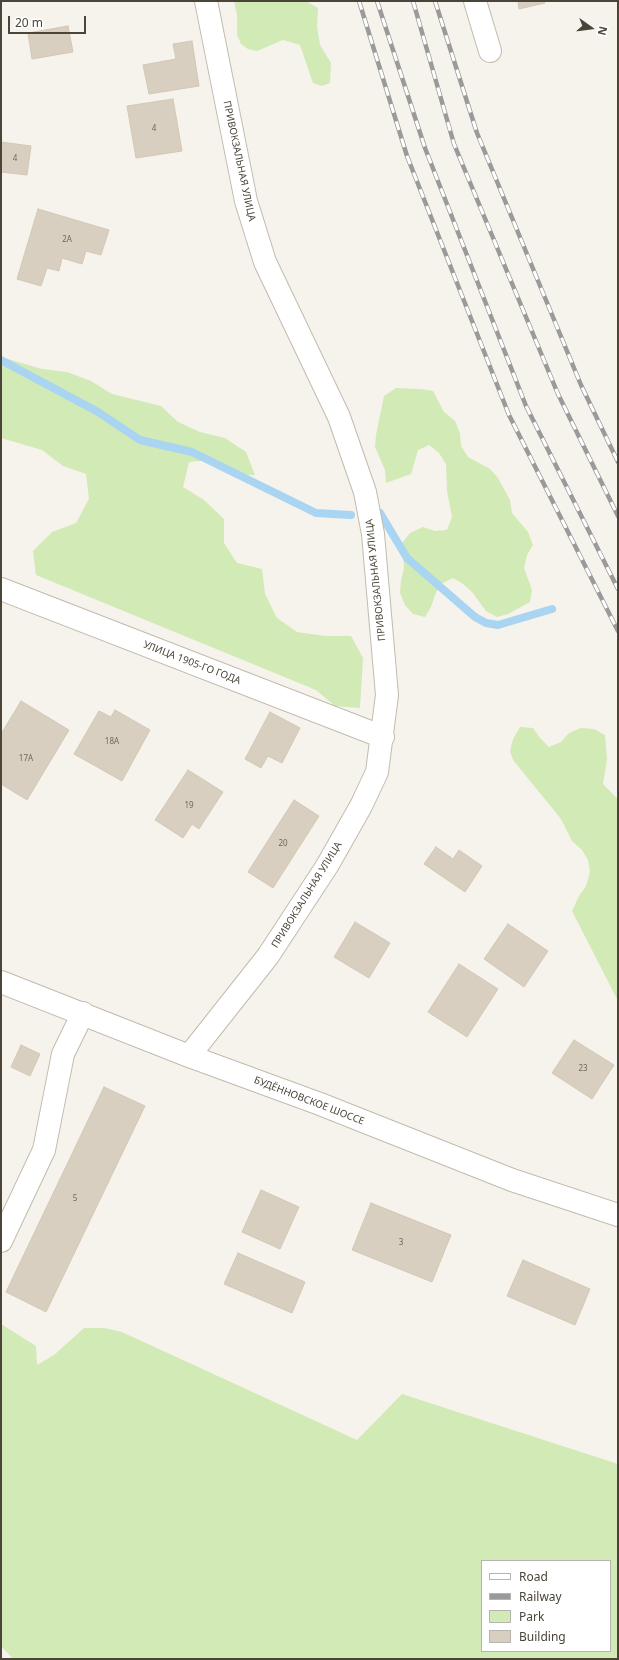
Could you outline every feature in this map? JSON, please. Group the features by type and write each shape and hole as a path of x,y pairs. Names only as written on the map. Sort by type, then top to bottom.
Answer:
{"street":[{"name":"ПРИВОКЗАЛЬНАЯ УЛИЦА","path":"189,1056 268,956 327,866 361,806 377,772 383,737 387,695 373,534 365,492 339,417 265,262 246,201 206,1"},
{"path":"475,1 490,51"},
{"name":"УЛИЦА 1905-ГО ГОДА","path":"1,589 383,737"},
{"name":"БУДЁННОВСКОЕ ШОССЕ","path":"1,982 189,1056 320,1104 512,1180 617,1217"},
{"path":"1,1241 44,1150 63,1054 83,1013"}],"green space":[{"path":"234,1 306,1 318,8 317,27 320,45 331,63 330,83 322,86 313,83 300,45 283,40 257,51 248,49 241,44 237,35 237,15"},
{"path":"1,357 42,369 67,372 91,381 112,394 161,406 178,422 200,432 225,438 246,452 255,475 231,474 211,460 189,462 183,487 204,500 224,519 224,543 237,563 262,569 265,594 277,618 297,632 325,636 351,636 363,658 360,708 335,706 316,690 36,575 33,551 52,532 76,523 89,499 86,474 63,466 42,450 1,438"},
{"path":"396,388 433,391 444,412 455,421 460,433 461,446 468,457 490,469 498,478 510,500 512,513 528,532 533,545 527,555 524,568 532,590 530,602 508,614 497,617 486,611 472,592 453,578 441,584 425,617 413,614 405,605 400,593 404,568 402,543 410,533 423,527 435,531 447,530 452,517 447,491 446,464 439,453 429,445 418,450 411,474 386,483 385,470 375,447 376,435 384,396"},
{"path":"520,727 533,728 549,747 561,742 569,733 581,728 594,729 605,735 607,759 603,784 618,799 618,1001 572,911 579,896 586,886 590,872 588,860 582,850 572,841 561,819 513,760 510,751 513,739"},
{"path":"1,1324 36,1346 37,1365 54,1355 84,1328 104,1328 122,1332 357,1440 402,1394 618,1464 618,1659 13,1659 1,1646"}],"building":[{"path":"518,1 544,1 545,3 519,9"},
{"path":"68,26 73,52 32,59 28,33"},
{"path":"192,41 199,86 149,94 143,65 176,59 173,44"},
{"path":"173,99 182,151 136,158 127,106"},
{"path":"1,142 31,146 27,175 1,172"},
{"path":"38,209 109,230 101,255 86,251 82,264 62,258 59,271 47,268 41,286 17,279"},
{"path":"21,701 69,730 27,800 1,784 1,734"},
{"path":"115,710 150,730 122,781 74,754 99,711 111,717"},
{"path":"270,712 300,728 282,763 268,756 261,768 245,759"},
{"path":"188,770 223,792 199,829 192,824 183,838 155,820"},
{"path":"294,800 319,816 273,888 248,872"},
{"path":"436,847 453,859 459,850 482,866 465,892 424,864"},
{"path":"355,922 390,943 369,978 334,957"},
{"path":"508,924 548,951 524,987 484,959"},
{"path":"459,964 498,989 467,1037 428,1012"},
{"path":"574,1040 614,1065 592,1099 552,1073"},
{"path":"21,1045 40,1054 30,1076 11,1067"},
{"path":"104,1087 145,1106 46,1312 6,1292"},
{"path":"261,1190 299,1207 280,1249 242,1232"},
{"path":"371,1203 451,1235 432,1282 352,1250"},
{"path":"238,1253 305,1282 292,1313 224,1284"},
{"path":"523,1260 590,1289 575,1325 507,1296"}],"waterway":[{"path":"1,360 98,412 140,440 192,452 316,513 351,515"},
{"path":"380,513 407,558 475,617 486,623 498,625 552,609"}],"railway":[{"path":"359,1 407,156 509,415 618,631"},
{"path":"377,1 425,148 526,406 618,589"},
{"path":"413,1 454,144 558,394 618,516"},
{"path":"435,1 477,133 581,385 618,462"}]}
